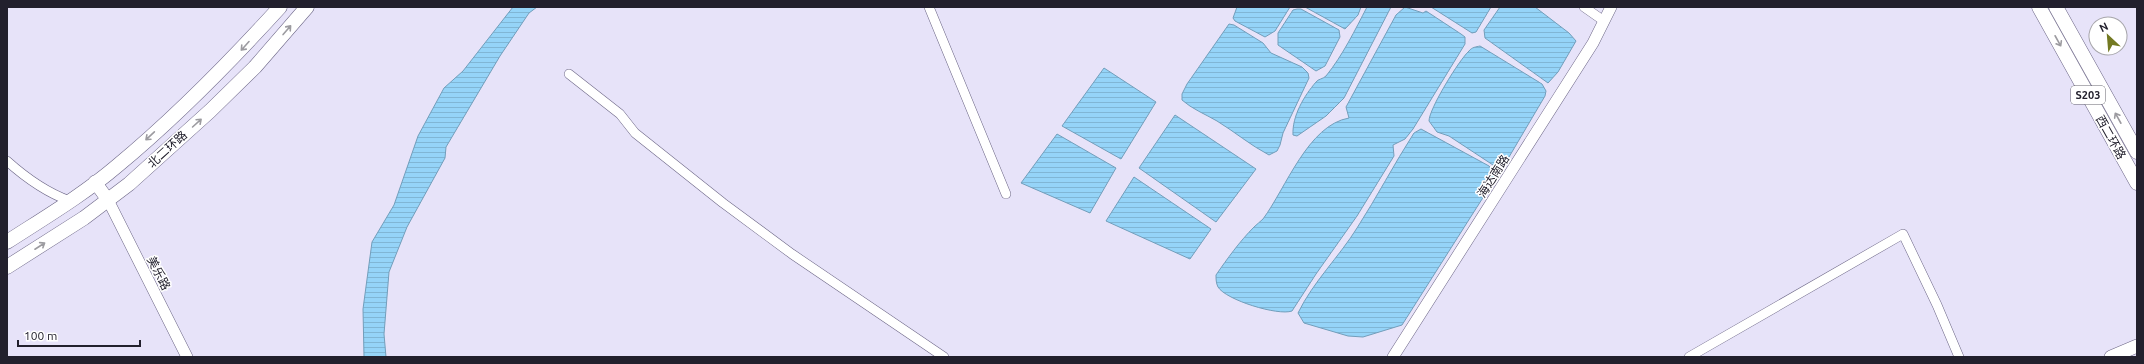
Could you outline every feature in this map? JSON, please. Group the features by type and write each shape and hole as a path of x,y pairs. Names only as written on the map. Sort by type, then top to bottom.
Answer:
{"main road":[{"name":"北二环路","path":"7,242 70,201 117,166 197,93 240,51 280,7"},
{"name":"北二环路","path":"7,267 108,200 210,112 254,67 307,7"},
{"name":"西二环路","path":"2039,7 2137,183"},
{"name":"西二环路","path":"2056,7 2137,152"},
{"path":"95,182 108,200"},
{"path":"2111,357 2137,346"}],"street":[{"path":"929,7 1006,194"},
{"path":"1584,7 1604,21"},
{"name":"海达南路","path":"1393,357 1593,43 1611,7"},
{"path":"569,74 620,114 635,133 723,203 792,254 944,357"},
{"path":"7,161 50,194 70,201"},
{"name":"美乐路","path":"108,200 187,357"},
{"path":"1689,357 1903,234 1937,305 1959,357"}],"water":[{"path":"513,7 537,7 529,13 500,56 446,147 445,158 407,227 389,272 384,334 386,357 364,357 363,309 372,242 394,205 418,136 444,88 463,71"},
{"path":"1237,7 1290,7 1275,31 1265,37 1235,21 1233,18"},
{"path":"1305,7 1361,7 1358,15 1345,29"},
{"path":"1367,7 1391,7 1344,98 1326,116 1297,136 1293,135 1294,121 1303,100 1316,82 1326,76 1338,60"},
{"path":"1405,7 1423,13 1426,11 1465,37 1465,44 1413,129 1405,139 1393,145 1394,156 1357,216 1292,311 1285,312 1265,309 1241,302 1231,297 1217,286 1216,275 1244,238 1263,219 1299,160 1310,145 1322,132 1334,123 1349,118 1346,107 1396,15"},
{"path":"1431,7 1491,7 1476,32 1472,33"},
{"path":"1500,7 1535,7 1569,33 1576,41 1558,72 1548,83 1485,38 1484,30"},
{"path":"1301,9 1339,30 1340,37 1325,66 1316,71 1278,45 1278,33 1293,10"},
{"path":"1229,24 1234,25 1263,43 1271,53 1302,67 1308,73 1309,78 1283,133 1280,145 1277,151 1269,155 1182,100 1182,94 1187,84"},
{"path":"1480,46 1542,84 1546,91 1545,96 1509,157 1501,165 1493,165 1449,136 1437,132 1429,121 1430,115 1439,96 1464,56 1474,47"},
{"path":"1104,68 1156,102 1121,159 1062,126"},
{"path":"1175,115 1256,169 1216,222 1139,168"},
{"path":"1421,129 1489,166 1494,175 1494,180 1491,185 1402,325 1363,337 1348,336 1304,323 1298,313 1304,302 1357,228 1414,133"},
{"path":"1057,134 1116,168 1090,213 1021,183"},
{"path":"1134,177 1211,229 1190,259 1106,221"}]}
